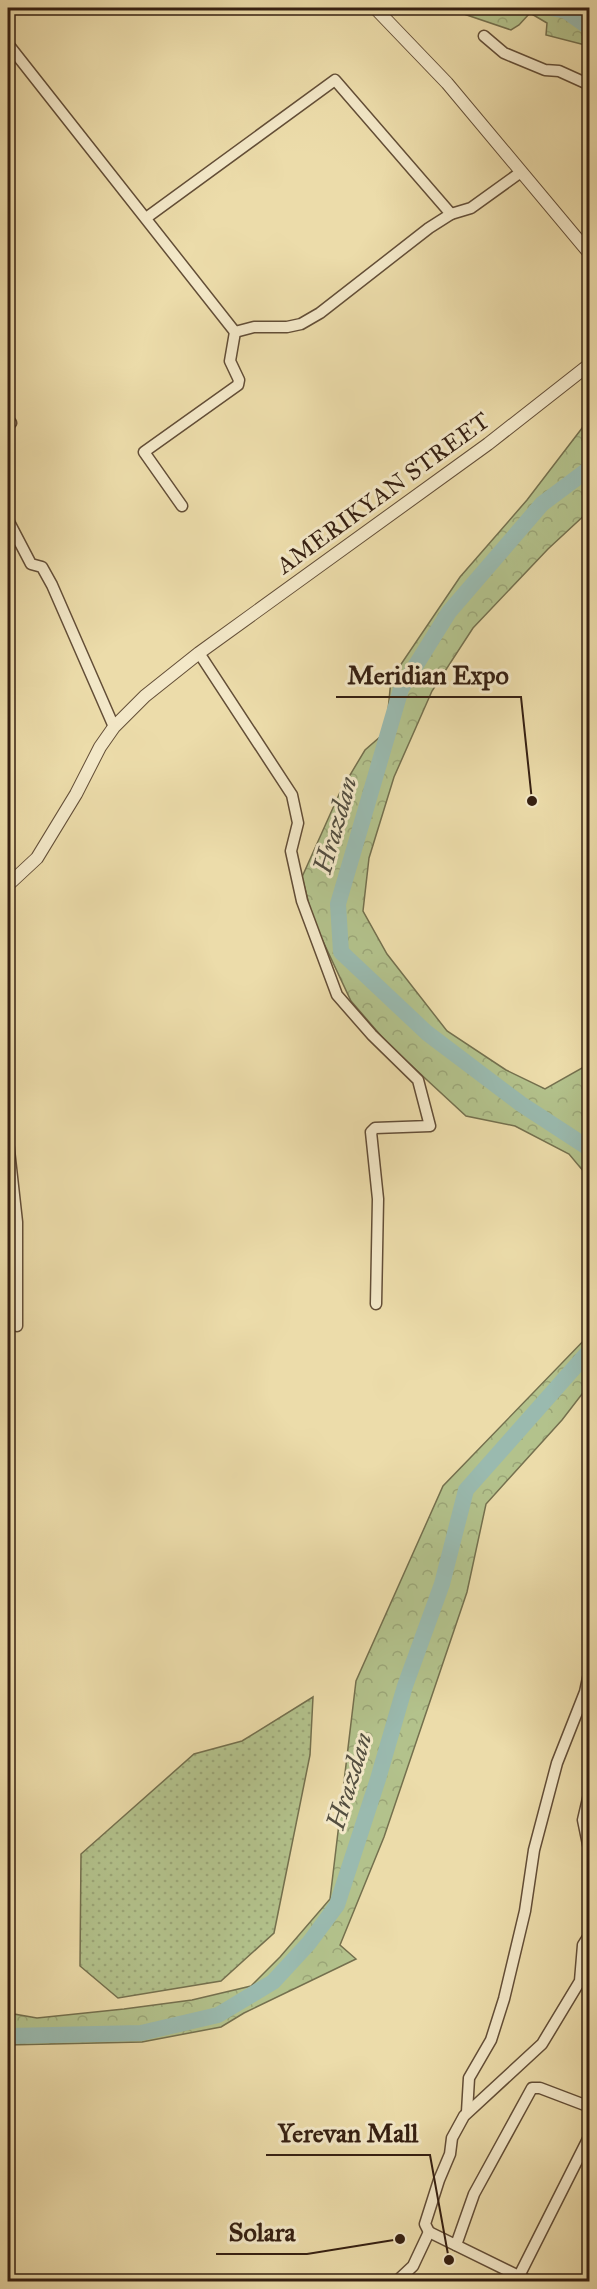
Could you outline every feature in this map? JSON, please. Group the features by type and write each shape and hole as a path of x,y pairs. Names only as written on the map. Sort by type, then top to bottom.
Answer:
{"street":[{"path":"375,8 447,83 590,254"},
{"path":"484,36 504,53 545,70 559,71 590,85"},
{"path":"8,44 235,332 230,361 239,380 238,385 144,452 182,506"},
{"path":"146,218 335,80 452,214"},
{"path":"235,332 254,327 287,327 301,324 320,313 429,228 452,214 471,208 522,172"},
{"name":"AMERIKYAN STREET","path":"8,885 37,858 70,804 100,747 114,727 145,696 199,653 488,444 590,364"},
{"path":"8,520 31,564 42,567 52,585 114,727"},
{"path":"199,653 292,795 298,823 291,851 302,901 338,995 372,1035 418,1080 430,1126 375,1128 371,1132 378,1199 376,1304"},
{"path":"8,1141 16,1222 17,1326"},
{"path":"467,2112 469,2078 491,2040 504,1999 523,1920 534,1850 557,1763 585,1692 590,1669"},
{"path":"590,1790 583,1820 590,1854"},
{"path":"531,2282 429,2232 425,2224 450,2154 452,2138 467,2112 492,2093 503,2078 542,2044 580,1981 583,1945 590,1934"},
{"path":"456,2246 474,2194 529,2091 540,2088 590,2107"},
{"path":"519,2276 590,2134"},
{"path":"396,2282 413,2266 429,2232"}],"green space":[{"path":"446,8 589,8 589,46 546,35 547,23 530,13 511,30"},
{"path":"589,419 589,511 548,549 473,628 432,691 394,777 369,858 363,911 387,954 447,1031 506,1070 545,1089 589,1064 589,1178 569,1154 515,1126 466,1116 388,1044 351,1001 313,920 302,877 341,790 365,750 381,736 388,711 391,679 460,577 527,500"},
{"path":"589,1335 589,1385 562,1420 486,1504 467,1592 384,1837 340,1945 356,1959 244,2013 221,2027 142,2042 8,2045 8,2013 37,2018 124,2009 192,2000 251,1986 280,1957 330,1899 356,1681 443,1486"},
{"path":"313,1697 310,1755 274,1933 221,1981 118,1998 80,1966 81,1854 194,1754 242,1741"}],"waterway":[{"name":"Hrazdan","path":"551,8 566,11 590,28"},
{"name":"Hrazdan","path":"590,468 542,504 449,612 401,689 338,904 341,952 427,1033 521,1104 590,1149"},
{"name":"Hrazdan","path":"8,2036 141,2033 218,2015 273,1982 309,1943 337,1905 405,1686 442,1584 466,1490 590,1350"}],"place":[{"name":"Meridian Expo","path":"532,801"},
{"name":"Solara","path":"400,2239"},
{"name":"Yerevan Mall","path":"449,2260"}]}
